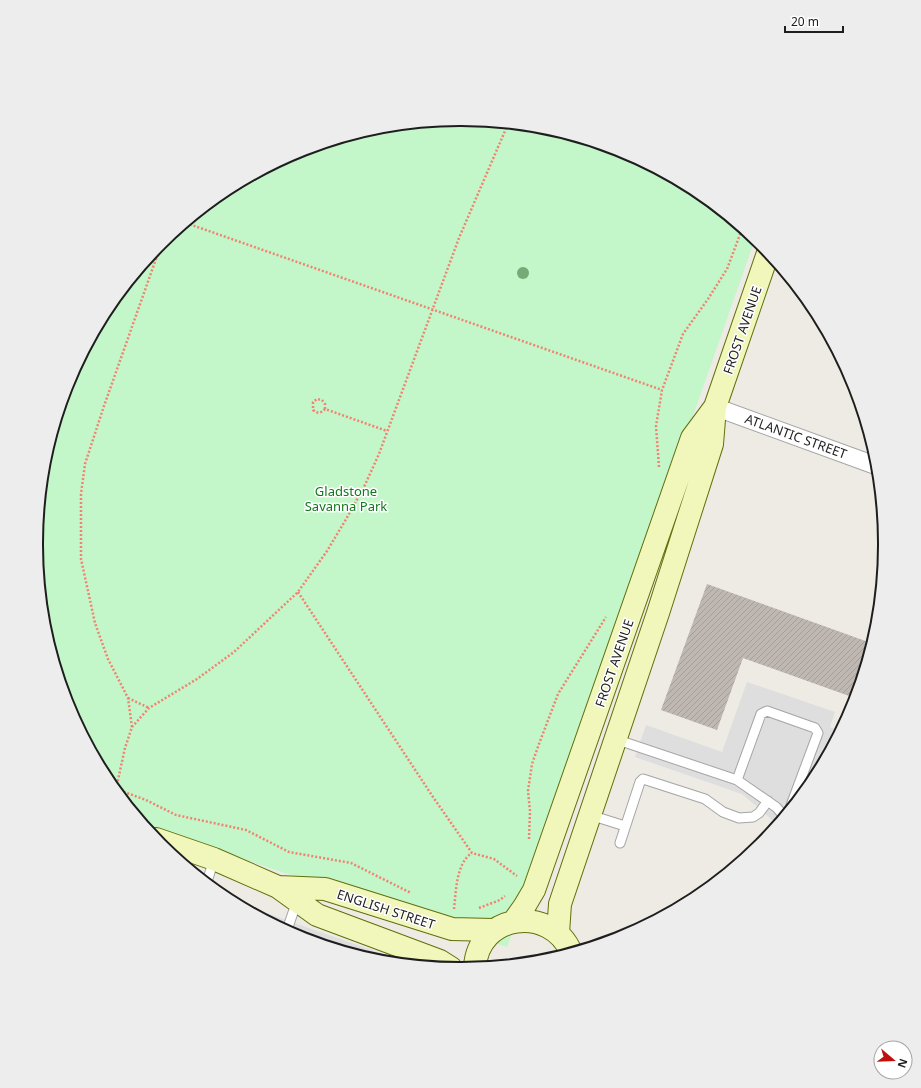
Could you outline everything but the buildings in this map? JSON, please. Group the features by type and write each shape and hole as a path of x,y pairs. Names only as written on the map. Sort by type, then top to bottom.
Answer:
{"street":[{"name":"FROST AVENUE","path":"558,933 560,904 658,613 712,444 715,407 766,260"},
{"name":"FROST AVENUE","path":"514,921 534,890 692,438 715,407"},
{"name":"ATLANTIC STREET","path":"715,407 870,463"},
{"name":"ENGLISH STREET","path":"170,844 214,859 278,887 317,915 440,961"},
{"name":"ENGLISH STREET","path":"278,887 325,889 452,929 493,930"},
{"path":"475,961 482,943 493,930 514,921 530,920 545,924 558,933 569,947"}],"lane":[{"path":"737,780 761,714 767,711 815,728 818,733 796,793"},
{"path":"616,739 737,780 768,801 780,812"},
{"path":"620,843 640,782 642,780 705,799 724,812 739,818 753,817 759,813 768,801"},
{"path":"590,815 625,826"},
{"path":"209,877 214,859"},
{"path":"289,924 297,901"}],"path":[{"path":"117,782 125,748 132,727 149,708 197,679 234,652 298,592 346,521 379,454 459,238 506,129"},
{"path":"191,225 662,390"},
{"path":"659,469 656,426 662,390 683,334 727,269 740,234"},
{"path":"132,727 128,698 108,659 95,623 81,559 81,494 85,464 156,259"},
{"path":"317,399 322,400 325,404 325,409 321,413 317,413 313,410 313,402 317,399"},
{"path":"325,409 387,431"},
{"path":"298,592 433,797 472,853 494,859 523,878"},
{"path":"529,840 530,811 528,791 532,764 539,744 558,694 608,615"},
{"path":"128,698 149,708"},
{"path":"125,792 176,814 246,830 289,852 351,863 414,894"},
{"path":"454,907 458,880 463,863 472,853"},
{"path":"473,909 500,900 510,891"},
{"path":"448,904 461,909"}],"green space":[{"name":"Gladstone Savanna Park","path":"433,127 488,127 515,130 569,141 620,158 669,182 692,197 715,213 753,246 507,947 157,830 129,798 113,776 86,729 75,704 57,652 51,625 44,571 44,517 47,490 57,436 65,410 86,359 99,335 129,290 147,269 185,230 206,213 252,182 276,170 301,158 352,141 406,130"}],"shaded area":[{"path":"747,682 835,712 830,727 835,729 822,753 792,798 773,820 742,794 635,757 646,725 722,752"},
{"path":"266,913 382,954 326,939 301,930"}]}
